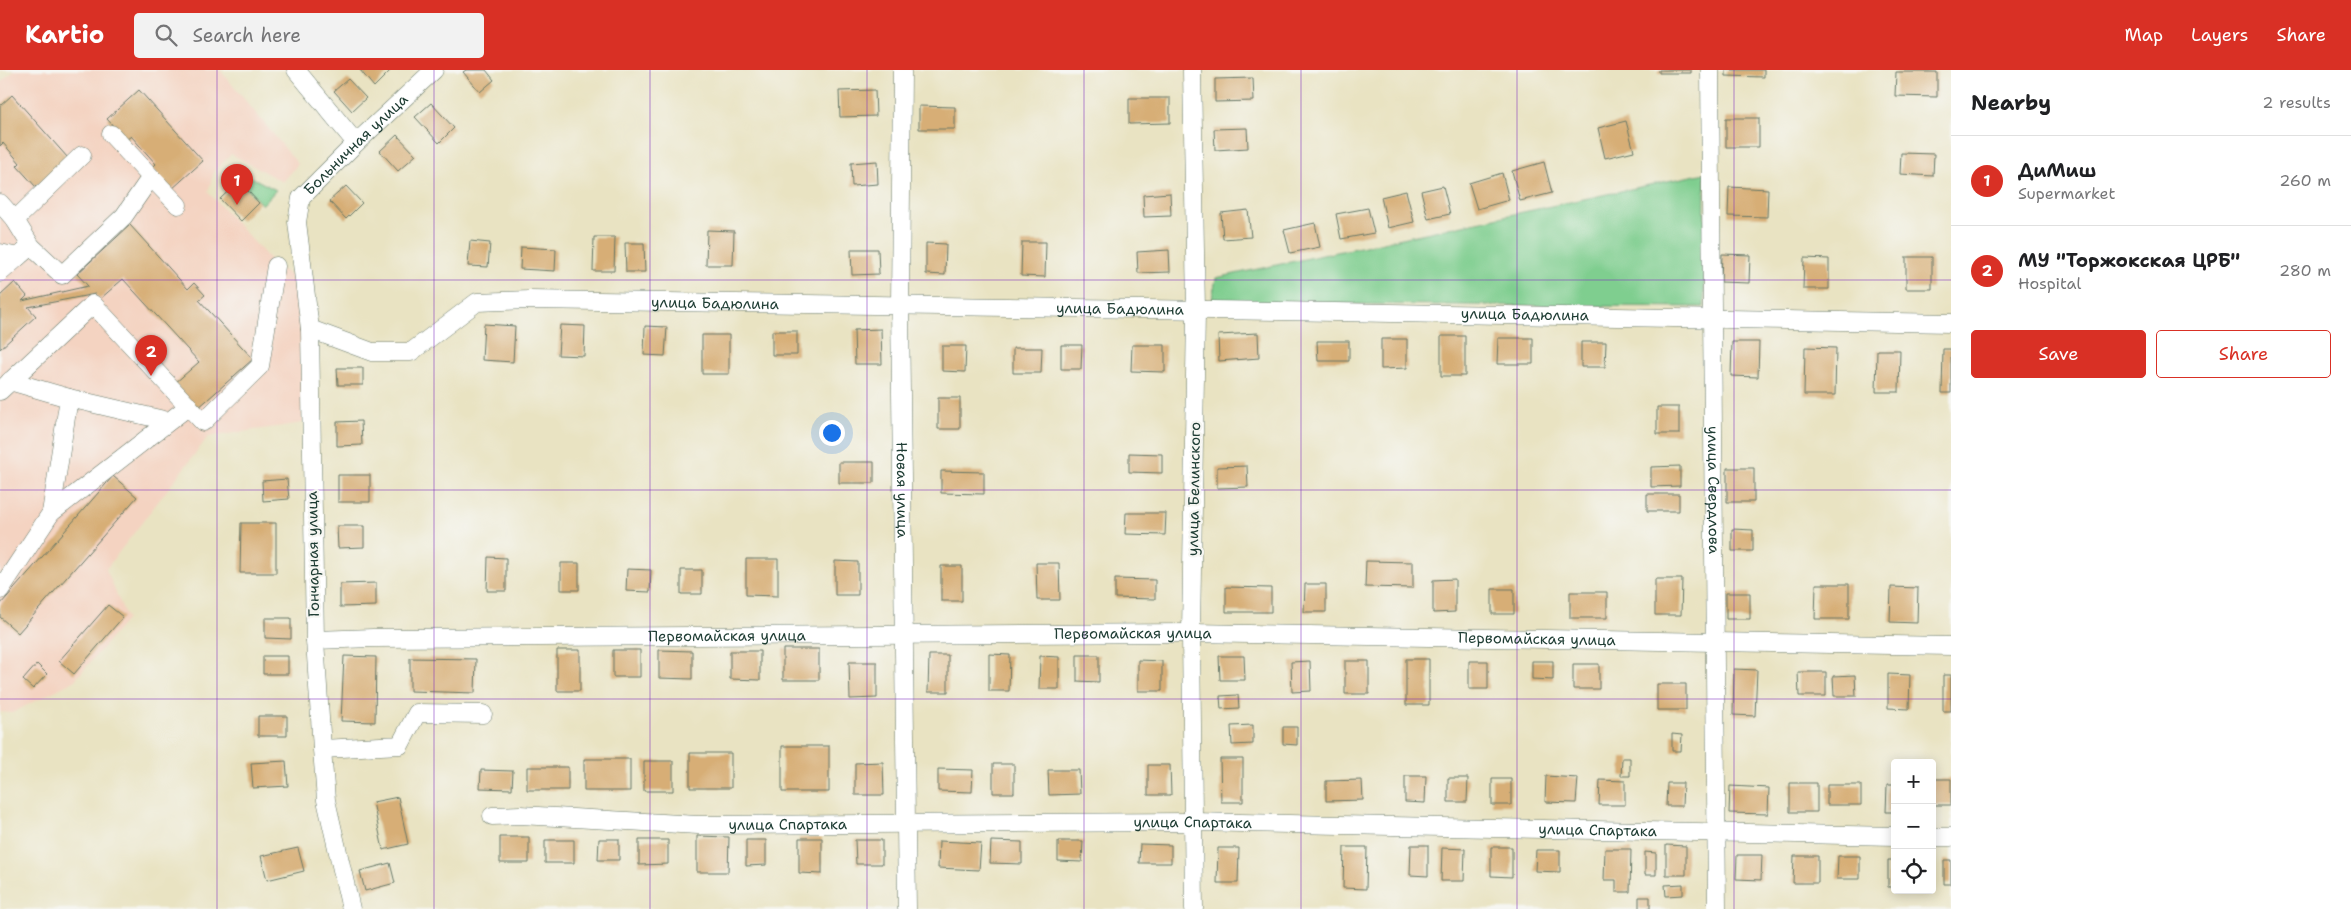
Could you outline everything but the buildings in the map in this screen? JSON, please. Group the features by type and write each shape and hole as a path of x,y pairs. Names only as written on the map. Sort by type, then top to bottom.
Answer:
{"street":[{"path":"296,70 356,142"},
{"name":"Больничная улица","path":"301,198 356,142 434,70"},
{"name":"Новая улица","path":"902,70 900,307 907,909"},
{"name":"улица Белинского","path":"1192,70 1196,311 1192,633 1194,909"},
{"name":"улица Свердлова","path":"1710,70 1717,909"},
{"path":"112,134 178,205"},
{"path":"15,220 82,155"},
{"path":"0,203 15,220 31,246 62,275 124,216 151,177"},
{"name":"Гончарная улица","path":"301,198 298,209 297,239 310,329 315,640 322,750 326,800 350,909"},
{"path":"0,273 31,246"},
{"path":"0,253 18,258"},
{"path":"5,386 93,304 203,422 260,366 276,266"},
{"name":"улица Бадюлина","path":"310,329 372,352 411,352 477,302 540,300 900,307 1712,317 1951,324"},
{"path":"5,386 69,398 168,421"},
{"path":"51,513 69,398"},
{"path":"0,590 51,513 189,406"},
{"name":"Первомайская улица","path":"315,640 1192,633 1951,646"},
{"path":"322,750 400,745 417,713 483,714"},
{"name":"улица Спартака","path":"492,816 520,815 698,824 906,825 1193,822 1891,836"},
{"path":"1936,837 1951,837"}],"shaded area":[{"path":"15,70 220,70 298,164 283,182 231,154 214,172 208,192 276,266 296,279 302,329 303,423 208,437 106,569 127,619 74,681 12,713 0,712 0,83"}],"green space":[{"path":"1705,173 1704,307 1211,303 1216,278"},
{"path":"245,176 251,177 276,190 262,205 239,181"}],"place":[{"name":"ДиМиш","path":"237,205"},
{"name":"МУ \"Торжокская ЦРБ\"","path":"151,376"}]}
